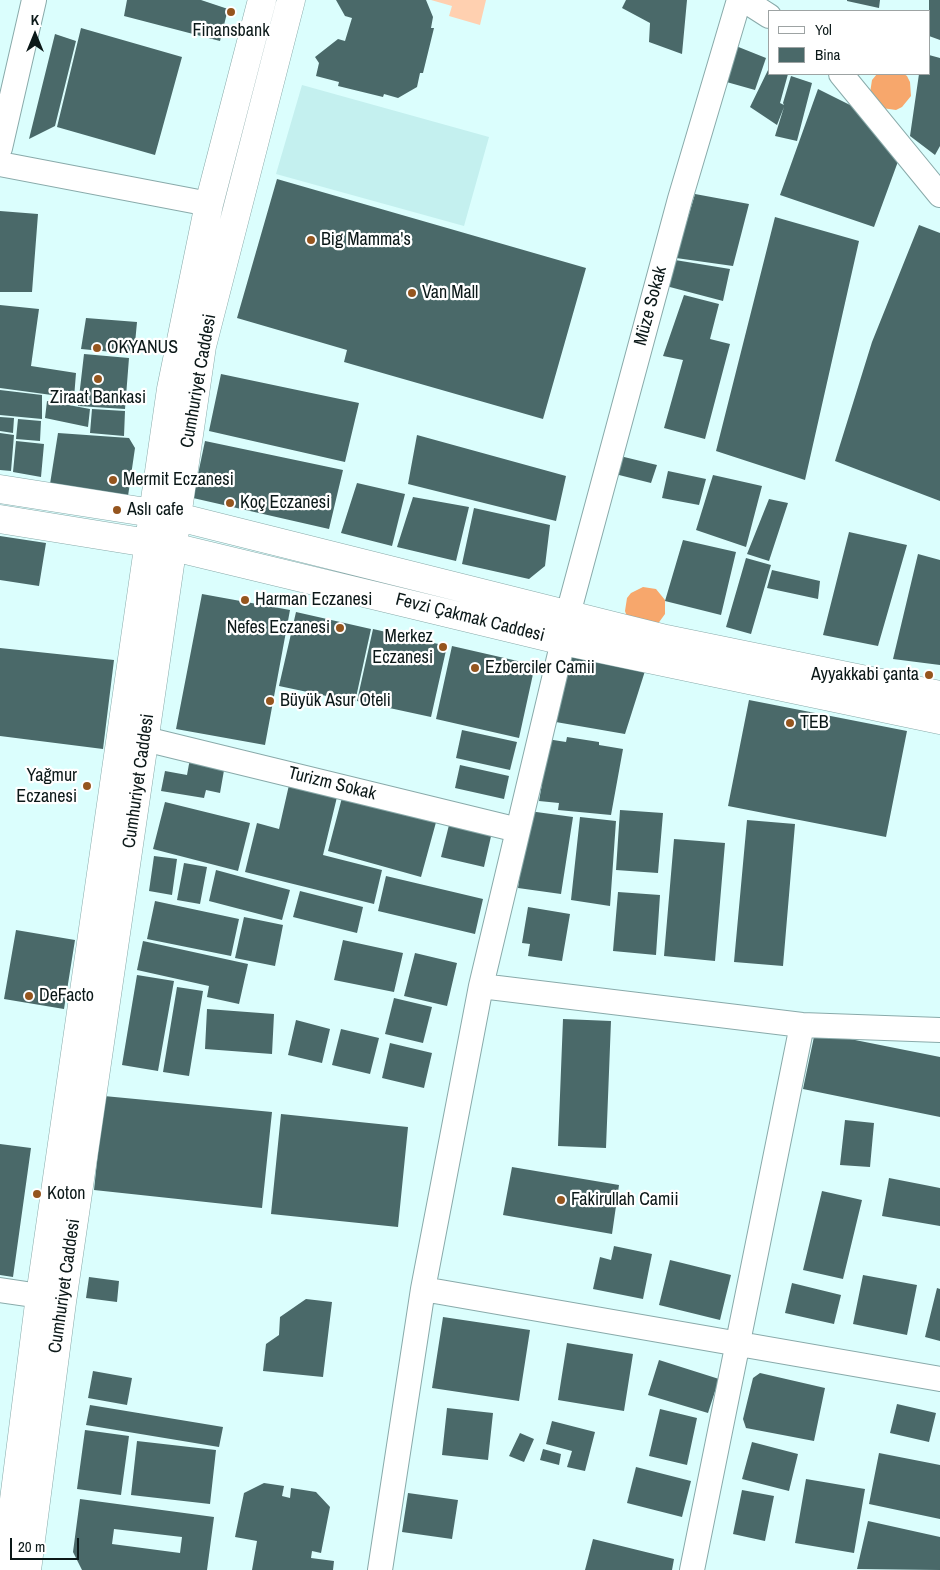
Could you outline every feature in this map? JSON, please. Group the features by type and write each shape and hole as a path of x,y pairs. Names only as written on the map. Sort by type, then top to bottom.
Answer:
{"main road":[{"name":"Cumhuriyet Caddesi","path":"166,515 171,389 209,204 262,0"},
{"name":"Cumhuriyet Caddesi","path":"5,1570 40,1296 166,515 202,346 291,0"},
{"name":"Fevzi Çakmak Caddesi","path":"0,489 166,515 565,627 940,720"},
{"name":"Fevzi Çakmak Caddesi","path":"0,519 162,545 565,627 666,639 940,694"},
{"name":"Cumhuriyet Caddesi","path":"27,1570 62,1302 145,739 162,545"}],"street":[{"path":"0,148 34,0"},
{"name":"Müze Sokak","path":"380,1570 423,1289 481,986 565,627 677,208 739,0"},
{"path":"744,0 768,15"},
{"path":"842,75 940,195"},
{"path":"0,164 209,204"},
{"name":"Turizm Sokak","path":"145,739 518,830"},
{"path":"481,986 802,1025 940,1030"},
{"path":"692,1570 802,1025"},
{"path":"423,1289 737,1342 940,1379"},
{"path":"0,1290 40,1296"}],"shaded area":[{"path":"431,0 486,0 480,25 449,16 452,6"},
{"path":"876,75 906,75 910,82 911,96 902,107 896,110 882,108 870,93 872,80"},
{"path":"302,85 489,137 464,226 276,174"},
{"path":"643,587 656,589 665,600 665,614 657,625 627,617 625,611 627,598 631,593"}],"building":[{"path":"127,0 201,0 228,9 220,41 124,16"},
{"path":"336,0 426,0 433,17 431,28 434,28 423,73 420,73 417,87 398,98 384,94 383,97 338,86 339,82 316,76 319,63 315,57 338,39 345,41 352,18 345,16"},
{"path":"626,0 687,0 682,54 649,42 650,23 622,8"},
{"path":"847,0 880,0 879,8"},
{"path":"929,0 940,0 940,40 930,36"},
{"path":"81,28 182,57 155,155 57,127"},
{"path":"55,34 76,41 55,126 29,139"},
{"path":"736,46 766,58 755,90 723,81"},
{"path":"930,55 940,58 940,146 935,155 910,136 919,75 930,75"},
{"path":"768,70 768,75 788,75 780,103 784,105 791,76 812,83 797,141 775,136 784,107 777,125 750,107"},
{"path":"818,89 858,109 900,156 874,227 780,195"},
{"name":"Van Mall","path":"277,179 586,268 543,419 344,362 347,350 237,318"},
{"path":"695,194 749,204 733,266 676,258"},
{"path":"0,211 38,214 32,292 0,292"},
{"path":"775,217 859,241 805,480 716,451"},
{"path":"919,225 940,233 940,501 835,461 872,342"},
{"path":"675,260 730,269 723,301 666,286"},
{"path":"684,295 719,304 710,339 730,344 705,439 664,428 683,360 663,356"},
{"path":"0,305 39,309 31,366 76,373 74,398 0,388"},
{"path":"86,318 137,322 134,354 81,349"},
{"path":"84,354 129,358 125,409 78,406"},
{"path":"221,374 359,403 345,462 209,431"},
{"path":"0,390 42,395 42,419 0,415"},
{"path":"47,401 90,409 88,427 45,418"},
{"path":"92,409 125,411 124,436 90,433"},
{"path":"0,417 14,418 13,433 0,431"},
{"path":"18,419 41,421 40,441 16,439"},
{"path":"0,433 14,435 11,471 0,470"},
{"path":"58,433 129,438 135,448 128,496 50,484"},
{"path":"417,435 566,476 556,521 408,484"},
{"path":"16,441 44,444 41,477 13,472"},
{"path":"205,441 343,470 329,529 193,498"},
{"path":"620,456 657,465 651,483 615,474"},
{"path":"668,471 706,479 699,505 662,498"},
{"path":"713,475 762,486 746,547 696,530"},
{"path":"357,483 405,494 392,546 341,533"},
{"path":"413,497 469,507 456,561 397,547"},
{"path":"769,499 788,503 769,561 747,554"},
{"path":"474,508 550,525 545,566 529,579 462,564"},
{"path":"849,532 907,545 878,646 823,635"},
{"path":"0,536 46,543 39,586 0,580"},
{"path":"683,540 736,552 721,615 665,601"},
{"path":"918,554 940,560 940,665 893,659"},
{"path":"746,558 771,565 751,634 726,627"},
{"path":"772,570 820,581 818,599 767,588"},
{"path":"202,594 290,610 265,745 176,729"},
{"path":"296,612 371,629 355,702 279,686"},
{"path":"373,629 447,646 431,717 357,701"},
{"path":"452,646 535,665 519,738 436,719"},
{"path":"0,648 114,660 103,749 0,736"},
{"path":"566,654 645,671 625,734 550,721"},
{"path":"749,700 907,731 886,837 728,806"},
{"path":"462,730 517,742 510,770 456,758"},
{"path":"567,737 599,742 599,745 623,749 611,815 558,810 559,803 539,801 542,784 532,782 547,739 566,742"},
{"path":"191,753 226,759 220,793 206,790 204,798 161,791 165,771 187,775"},
{"path":"460,765 509,776 504,799 455,788"},
{"path":"289,785 337,797 323,855 382,870 374,904 245,872 257,823 279,829"},
{"path":"344,790 438,815 421,877 328,851"},
{"path":"165,802 250,823 238,871 153,849"},
{"path":"620,810 663,813 658,873 616,870"},
{"path":"529,811 573,817 561,894 518,888"},
{"path":"580,817 616,821 610,906 571,900"},
{"path":"747,820 795,824 783,966 734,962"},
{"path":"450,821 492,832 484,867 441,857"},
{"path":"674,839 725,843 715,961 664,956"},
{"path":"154,856 177,859 172,895 149,891"},
{"path":"184,863 207,867 200,904 177,900"},
{"path":"216,870 290,890 282,920 209,901"},
{"path":"386,876 483,899 475,934 378,911"},
{"path":"300,891 363,907 357,933 293,917"},
{"path":"618,892 660,895 656,955 613,951"},
{"path":"155,901 239,919 231,956 147,939"},
{"path":"528,907 570,914 562,961 528,956 530,944 522,943"},
{"path":"244,917 283,925 275,966 235,958"},
{"path":"16,930 75,940 64,1009 4,999"},
{"path":"343,940 403,953 394,992 334,980"},
{"path":"143,941 248,964 239,1004 207,997 209,986 137,970"},
{"path":"415,953 457,963 447,1006 404,996"},
{"path":"137,975 174,981 158,1071 122,1065"},
{"path":"177,987 203,991 189,1076 163,1072"},
{"path":"394,998 432,1007 423,1043 385,1034"},
{"path":"207,1009 274,1014 272,1054 205,1049"},
{"path":"563,1019 611,1021 606,1148 558,1146"},
{"path":"296,1020 330,1029 322,1063 288,1055"},
{"path":"341,1029 379,1038 370,1074 332,1065"},
{"path":"815,1032 940,1057 940,1117 803,1089"},
{"path":"390,1043 432,1053 424,1088 382,1078"},
{"path":"104,1096 272,1112 262,1208 94,1190"},
{"path":"281,1114 408,1127 398,1227 271,1214"},
{"path":"845,1120 874,1123 870,1167 840,1165"},
{"path":"0,1144 31,1148 13,1277 0,1275"},
{"name":"Fakirullah Camii","path":"512,1167 619,1185 612,1234 503,1215"},
{"path":"889,1178 940,1188 940,1226 882,1216"},
{"path":"822,1191 862,1200 843,1279 803,1270"},
{"path":"614,1246 652,1254 643,1299 593,1289 600,1257 611,1260"},
{"path":"670,1260 731,1275 720,1320 659,1305"},
{"path":"863,1275 917,1285 907,1335 853,1324"},
{"path":"89,1277 119,1281 117,1302 86,1298"},
{"path":"792,1283 841,1295 834,1324 785,1313"},
{"path":"937,1288 940,1289 940,1341 925,1337"},
{"path":"306,1299 332,1302 323,1377 263,1371 266,1344 279,1335 280,1317"},
{"path":"443,1317 530,1330 519,1401 432,1388"},
{"path":"567,1343 633,1354 624,1411 558,1400"},
{"path":"659,1360 719,1379 708,1413 648,1395"},
{"path":"93,1371 132,1378 127,1405 88,1398"},
{"path":"760,1373 825,1388 814,1441 746,1428 743,1419 753,1378"},
{"path":"897,1404 936,1413 929,1442 890,1433"},
{"path":"90,1405 223,1427 219,1447 86,1425"},
{"path":"447,1408 493,1413 488,1460 442,1455"},
{"path":"660,1409 697,1418 687,1465 649,1456"},
{"path":"552,1421 595,1432 585,1471 567,1467 572,1451 546,1444"},
{"path":"85,1430 129,1436 121,1495 77,1489"},
{"path":"520,1433 534,1439 524,1462 509,1456"},
{"path":"137,1441 216,1450 210,1504 131,1495"},
{"path":"752,1442 798,1454 789,1491 742,1479"},
{"path":"543,1449 561,1454 559,1465 540,1460"},
{"path":"879,1453 940,1465 940,1519 869,1504"},
{"path":"636,1467 691,1481 682,1517 627,1503"},
{"path":"806,1479 865,1489 854,1553 795,1543"},
{"path":"264,1483 284,1486 282,1496 290,1498 291,1488 316,1492 330,1507 321,1553 312,1551 311,1558 334,1561 333,1570 252,1570 257,1541 235,1537 244,1493"},
{"path":"742,1490 774,1496 765,1541 733,1534"},
{"path":"408,1493 458,1500 452,1539 402,1532"},
{"path":"80,1499 214,1517 207,1570 82,1570 73,1552","holes":["114,1529 182,1537 180,1553 112,1544"]},
{"path":"868,1521 940,1537 940,1570 857,1569"},
{"path":"593,1539 674,1559 672,1570 585,1570"}],"place":[{"name":"Finansbank","path":"231,12"},
{"name":"Big Mamma's","path":"311,240"},
{"name":"Van Mall","path":"412,293"},
{"name":"OKYANUS","path":"97,348"},
{"name":"Ziraat Bankasi","path":"98,379"},
{"name":"Mermit Eczanesi","path":"113,480"},
{"name":"Koç Eczanesi","path":"230,503"},
{"name":"Aslı cafe","path":"117,510"},
{"name":"Harman Eczanesi","path":"245,600"},
{"name":"Nefes Eczanesi","path":"340,628"},
{"name":"Merkez Eczanesi","path":"443,647"},
{"name":"Ezberciler Camii","path":"475,668"},
{"name":"Ayyakkabi çanta","path":"929,675"},
{"name":"Büyük Asur Oteli","path":"270,701"},
{"name":"TEB","path":"790,723"},
{"name":"Yağmur Eczanesi","path":"87,786"},
{"name":"DeFacto","path":"29,996"},
{"name":"Koton","path":"37,1194"},
{"name":"Fakirullah Camii","path":"561,1200"}]}
